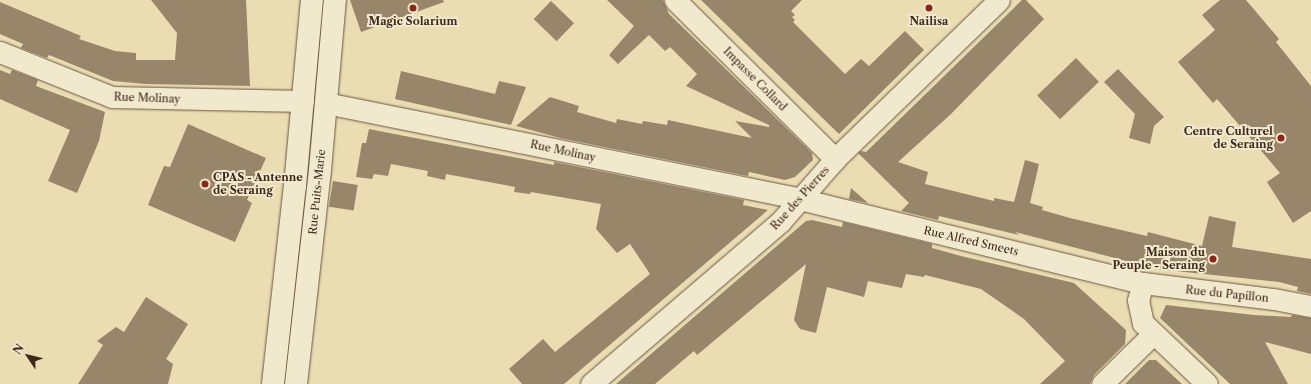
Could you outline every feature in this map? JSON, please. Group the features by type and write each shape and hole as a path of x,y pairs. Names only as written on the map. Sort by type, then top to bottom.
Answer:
{"street":[{"name":"Rue Puits-Marie","path":"273,384 312,0"},
{"name":"Rue Puits-Marie","path":"296,384 326,103 335,0"},
{"name":"Impasse Collard","path":"674,0 835,159"},
{"name":"Rue des Pierres","path":"591,384 781,221 835,159 999,0"},
{"name":"Rue Molinay","path":"0,52 112,97 302,101"},
{"name":"Rue Molinay","path":"326,103 800,198"},
{"name":"Rue Alfred Smeets","path":"800,198 1143,282"},
{"name":"Rue du Papillon","path":"1143,282 1274,299 1311,306"},
{"path":"1143,282 1138,300 1143,323 1207,384"},
{"path":"1102,384 1153,334"}],"building":[{"path":"151,0 246,0 250,86 146,84 113,81 49,55 47,58 21,48 23,44 0,34 0,2 81,36 79,39 115,51 136,53 136,60 175,60 177,33"},
{"path":"350,0 443,0 444,2 361,32"},
{"path":"607,0 663,0 669,14 812,153 813,160 795,177 785,180 749,172 748,176 560,138 516,126 550,97 579,106 577,112 616,123 617,119 642,124 643,121 667,125 668,120 752,138 735,121 769,127 769,125 686,86 697,74 670,47 665,51 649,35 618,64 609,55 634,26"},
{"path":"701,0 802,0 791,11 795,15 792,17 795,20 793,22 845,74 861,59 869,66 905,31 924,50 839,134"},
{"path":"1022,0 1026,0 1044,19 951,114 898,162 928,172 925,184 994,201 994,198 1014,202 1025,160 1039,164 1030,203 1043,207 1042,210 1147,236 1148,232 1202,246 1209,216 1236,222 1232,247 1311,259 1311,294 1297,291 1298,287 1279,282 1157,269 1015,232 1019,235 939,216 938,220 901,211 909,203 858,153 861,151 866,152"},
{"name":"Centre Culturel de Seraing","path":"1220,0 1246,0 1279,39 1276,42 1311,86 1311,211 1293,223 1267,182 1280,173 1217,99 1213,103 1178,62 1215,30 1202,15"},
{"path":"551,1 574,23 557,41 534,19"},
{"path":"1076,58 1099,82 1060,119 1037,96"},
{"path":"1118,69 1164,117 1154,126 1150,144 1129,138 1135,114 1104,82"},
{"path":"0,70 10,74 12,70 38,80 36,86 105,112 99,141 77,193 48,181 70,130 0,99"},
{"path":"401,71 495,94 499,81 526,87 511,125 395,99"},
{"name":"CPAS - Antenne de Seraing","path":"188,124 266,158 247,200 252,203 235,242 148,205 164,166 170,167"},
{"path":"369,129 554,165 554,162 744,200 743,205 768,210 564,384 522,384 509,369 543,339 555,352 650,274 630,244 617,253 596,229 601,204 531,192 530,194 514,192 515,187 446,174 445,180 427,176 428,171 391,164 388,176 374,174 372,179 356,177 362,143 366,143"},
{"path":"333,181 358,185 354,211 329,207"},
{"path":"851,188 868,203 849,199"},
{"path":"812,220 842,227 843,222 932,244 932,248 961,256 1074,283 1126,330 1125,344 1094,375 1090,384 1040,384 1065,361 1024,319 981,289 925,275 924,277 906,274 902,288 868,281 864,297 827,287 816,333 800,329 794,320 806,264 697,355 694,351 655,384 616,384 806,221"},
{"path":"146,297 188,324 166,359 173,364 168,384 78,384 103,345 97,341 116,327 124,332"},
{"path":"1166,305 1254,315 1291,317 1292,315 1311,318 1311,354 1265,342 1288,384 1230,384 1160,318"},
{"path":"1149,360 1156,360 1182,384 1125,384"}],"place":[{"name":"Magic Solarium","path":"413,8"},
{"name":"Nailisa","path":"929,8"},
{"name":"Centre Culturel de Seraing","path":"1281,138"},
{"name":"CPAS - Antenne de Seraing","path":"205,184"},
{"name":"Maison du Peuple - Seraing","path":"1213,259"}]}
